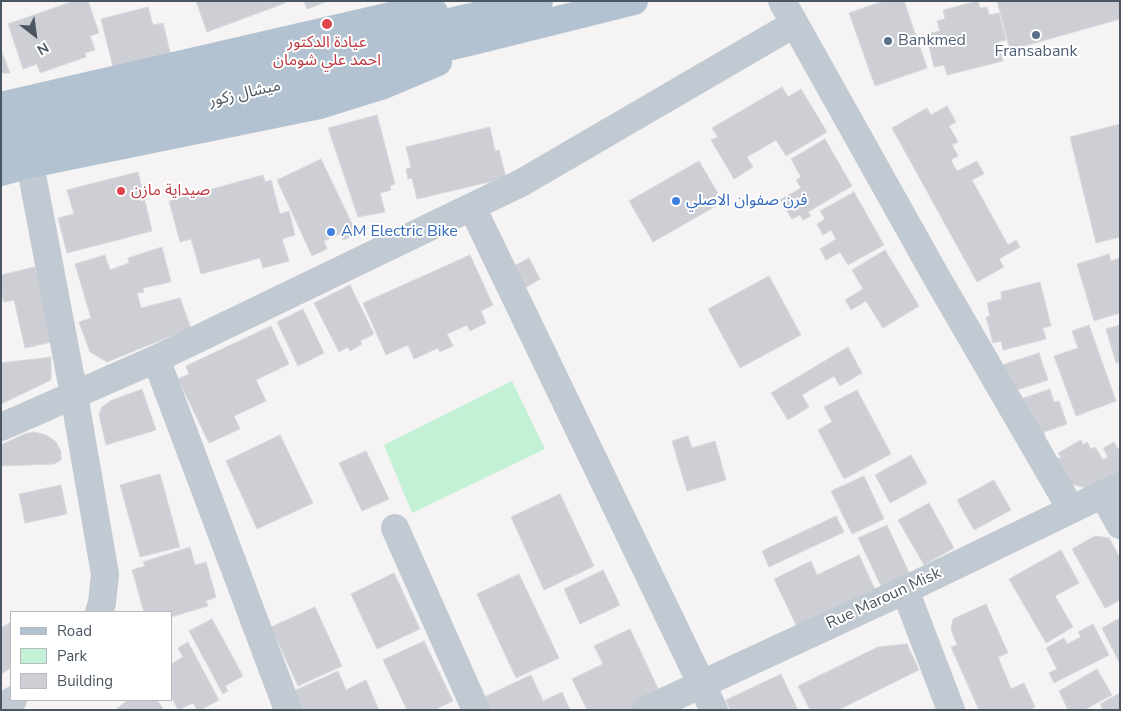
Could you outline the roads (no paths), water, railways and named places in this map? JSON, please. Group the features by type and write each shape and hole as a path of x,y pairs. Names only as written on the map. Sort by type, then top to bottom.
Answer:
{"main road":[{"name":"ميشال زكور","path":"1,150 472,29 539,1"},
{"name":"ميشال زكور","path":"1,127 472,29 634,1"},
{"path":"1,106 391,16 425,12 446,13 472,29 442,60 380,86 320,105 30,164 1,172"}],"street":[{"path":"1,427 156,359 521,183 788,13 932,270 1071,509"},
{"path":"30,164 74,395 105,574 102,603 98,611"},
{"path":"472,207 714,710"},
{"path":"156,359 288,710"},
{"path":"1111,490 1120,525"},
{"name":"Rue Maroun Misk","path":"646,710 905,590 1111,490"},
{"path":"395,528 476,710"},
{"path":"905,590 951,710"}],"place":[{"name":"عيادة الدكتور احمد علي شومان","path":"327,24"},
{"name":"Fransabank","path":"1036,35"},
{"name":"Bankmed","path":"888,41"},
{"name":"صيداية مازن","path":"121,191"},
{"name":"فرن صفوان الاصلي","path":"676,201"},
{"name":"AM Electric Bike","path":"331,232"}]}
